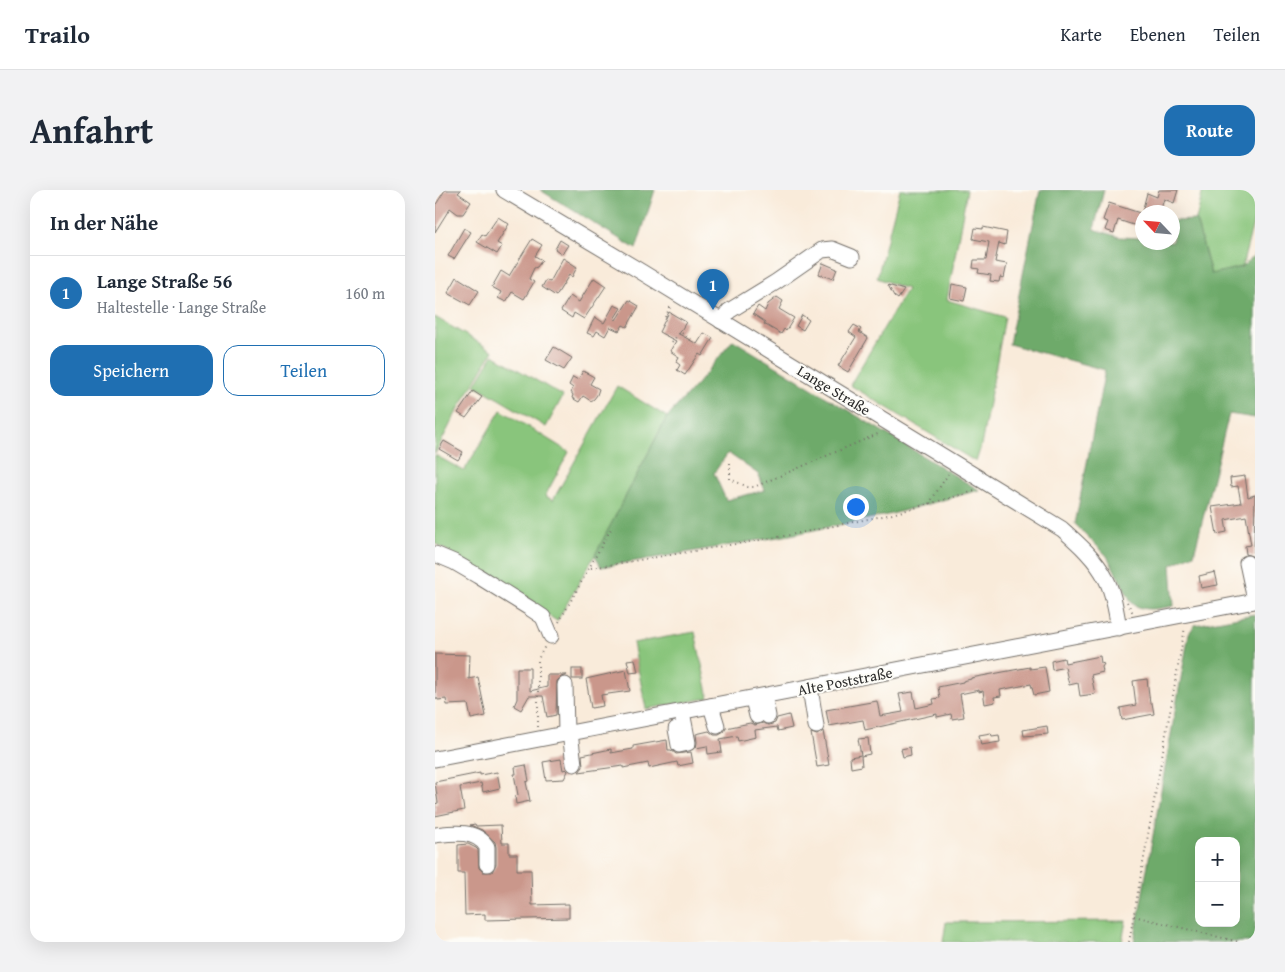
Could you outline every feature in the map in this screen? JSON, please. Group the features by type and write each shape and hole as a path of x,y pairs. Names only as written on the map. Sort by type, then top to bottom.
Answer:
{"street":[{"name":"Lange Straße","path":"504,190 1062,529 1084,549 1107,579 1119,628"},
{"path":"721,321 729,311 776,282 822,250 832,249 852,257"},
{"path":"435,554 454,562 543,617 551,636"},
{"path":"1247,563 1255,601"},
{"name":"Alte Poststraße","path":"435,759 1255,601"},
{"path":"565,685 565,734 570,765"},
{"path":"810,688 816,726"},
{"path":"759,697 762,716"},
{"path":"711,706 717,726"},
{"path":"682,712 685,728"},
{"path":"435,835 455,833 477,837 487,847 487,864"}],"path":[{"path":"665,317 673,304"},
{"path":"672,342 680,332 694,340"},
{"path":"730,463 730,478 749,487 754,487 882,431"},
{"path":"929,504 949,472"},
{"path":"612,528 591,568 790,535 892,514 979,490"},
{"path":"1129,942 1188,615"},
{"path":"1134,916 1239,942"}],"green space":[{"path":"540,190 655,190 636,249"},
{"path":"900,190 967,190 947,300 1005,317 981,446 976,462 850,385 907,289 877,278"},
{"path":"1040,190 1104,190 1094,229 1119,237 1135,238 1135,250 1180,250 1180,221 1196,220 1211,274 1242,267 1255,254 1255,418 1229,414 1194,554 1171,565 1174,606 1147,609 1132,603 1107,556 1075,524 1105,370 1009,344"},
{"path":"1203,190 1255,190 1255,215 1242,267 1211,274 1196,220"},
{"path":"435,317 493,351 456,413 435,454"},
{"path":"733,340 979,490 892,514 790,535 601,567 595,555 667,417","holes":["728,453 758,474 765,490 726,500 714,473"]},
{"path":"493,355 563,396 546,427 475,385"},
{"path":"617,386 667,417 595,555 557,621 435,543 435,455 464,471 501,410 569,452 545,496 553,500"},
{"path":"1255,614 1255,942 1134,942 1189,633 1195,625"},
{"path":"695,632 709,698 646,709 633,643"},
{"path":"1126,921 1122,942 943,942 946,922"}],"building":[{"path":"445,190 461,190 458,193 471,202 463,214 458,214 450,208 435,232 435,206"},
{"path":"1159,190 1178,190 1174,203 1164,199 1162,205 1144,205 1147,193 1157,197"},
{"path":"1109,203 1135,211 1135,225 1118,220 1114,233 1105,230 1108,222 1103,220"},
{"path":"498,217 509,224 497,243 502,246 497,254 477,242 482,234 485,236"},
{"path":"983,227 1007,232 1005,245 999,243 995,262 1007,264 1004,278 1000,277 999,282 990,281 991,275 978,273 979,269 973,268 974,260 986,260 989,242 973,239 975,228 983,229"},
{"path":"464,228 471,232 454,259 448,256"},
{"path":"532,239 542,245 535,256 542,260 534,268 529,279 534,282 524,299 512,292 506,302 498,298 501,292 492,287 501,271 509,276"},
{"path":"560,240 568,245 562,254 555,249"},
{"path":"563,258 577,267 572,277 569,275 556,296 542,287 546,280 550,282"},
{"path":"823,263 837,269 833,279 819,274"},
{"path":"457,277 479,291 470,305 448,293"},
{"path":"594,278 606,286 584,319 574,313 572,318 561,311 570,296 579,302"},
{"path":"952,284 967,287 964,301 950,298"},
{"path":"888,285 904,290 898,299 894,296"},
{"path":"777,297 783,301 779,309 794,318 786,331 784,329 781,334 764,324 765,322 753,314 758,306 765,311 768,304"},
{"path":"629,300 639,306 627,327 623,325 619,331 610,327 605,336 597,331 594,336 587,333 595,317 604,323 614,305 621,308 614,319 616,320"},
{"path":"669,312 686,322 679,334 697,344 704,333 713,338 702,356 699,354 685,375 677,370 680,365 676,362 679,357 670,351 676,341 659,332"},
{"path":"802,315 809,320 803,330 796,326"},
{"path":"854,325 861,329 859,332 868,338 848,372 838,366 856,337 849,332"},
{"path":"554,347 572,358 564,370 546,360"},
{"path":"583,371 594,377 590,384 599,389 597,395 591,401 583,396 579,402 572,398 571,392 573,388 569,385 573,377 578,380"},
{"path":"473,391 482,397 466,418 458,413"},
{"path":"444,441 463,452 458,460 439,449"},
{"path":"1245,476 1248,497 1255,495 1254,557 1246,554 1245,546 1251,545 1246,516 1225,520 1227,532 1217,534 1212,507 1241,503 1238,486 1231,487 1230,478"},
{"path":"1215,572 1218,585 1201,588 1199,576"},
{"path":"435,654 470,655 469,679 478,677 486,716 471,719 468,704 447,705 446,699 438,700 435,698"},
{"path":"1100,656 1101,663 1104,664 1102,667 1103,672 1091,675 1095,694 1080,696 1078,683 1069,685 1065,667 1052,670 1051,661 1064,658 1065,663"},
{"path":"635,659 638,672 630,673 627,660"},
{"path":"1030,667 1030,669 1045,667 1049,692 1034,695 1031,684 1000,690 1001,696 994,697 995,702 985,704 983,691 979,692 979,690 960,694 964,717 952,719 951,714 937,717 937,714 865,730 863,720 829,726 826,710 877,701 880,716 903,712 899,694 913,692 916,708 934,704 933,699 940,698 938,687 963,682 971,678"},
{"path":"517,668 530,668 530,691 547,687 547,675 567,675 557,681 556,715 547,717 543,696 529,696 521,710 514,706 517,699"},
{"path":"572,669 582,669 582,679 572,679"},
{"path":"626,670 630,691 601,695 603,706 591,708 586,679"},
{"path":"1147,679 1150,703 1152,703 1154,714 1122,720 1120,708 1136,705 1133,681"},
{"path":"789,715 792,728 778,731 777,727 755,730 756,737 738,741 737,736 720,739 722,752 708,754 707,746 696,748 696,734 709,731 714,735 719,735 726,728 750,723 769,725 775,723 777,718"},
{"path":"1047,726 1048,734 1024,736 1023,730"},
{"path":"823,731 829,765 817,767 811,733 817,735"},
{"path":"991,733 992,736 999,735 1000,742 981,745 979,735"},
{"path":"868,738 870,754 861,756 862,766 851,768 850,757 861,755 858,739"},
{"path":"667,740 668,750 676,754 691,752 693,763 678,766 677,762 649,768 648,763 623,768 623,766 579,772 583,767 582,755 611,749 611,753 633,749 633,746"},
{"path":"910,747 911,755 903,757 901,749"},
{"path":"561,759 563,770 566,769 568,771 564,779 546,780 543,762"},
{"path":"526,765 529,781 526,782 530,801 516,804 515,796 518,795 514,774 516,774 515,767"},
{"path":"497,772 500,788 483,792 481,783 460,787 464,810 435,816 435,804 438,803 435,782 480,773 480,775"},
{"path":"475,824 476,826 501,825 502,843 509,843 509,854 517,854 517,870 531,870 532,905 569,904 569,918 485,920 485,914 465,915 464,873 458,873 458,845 468,844 478,850 479,868 483,872 492,872 496,864 495,842 482,830 470,825"}],"place":[{"name":"Lange Straße 56","path":"713,310"}]}
